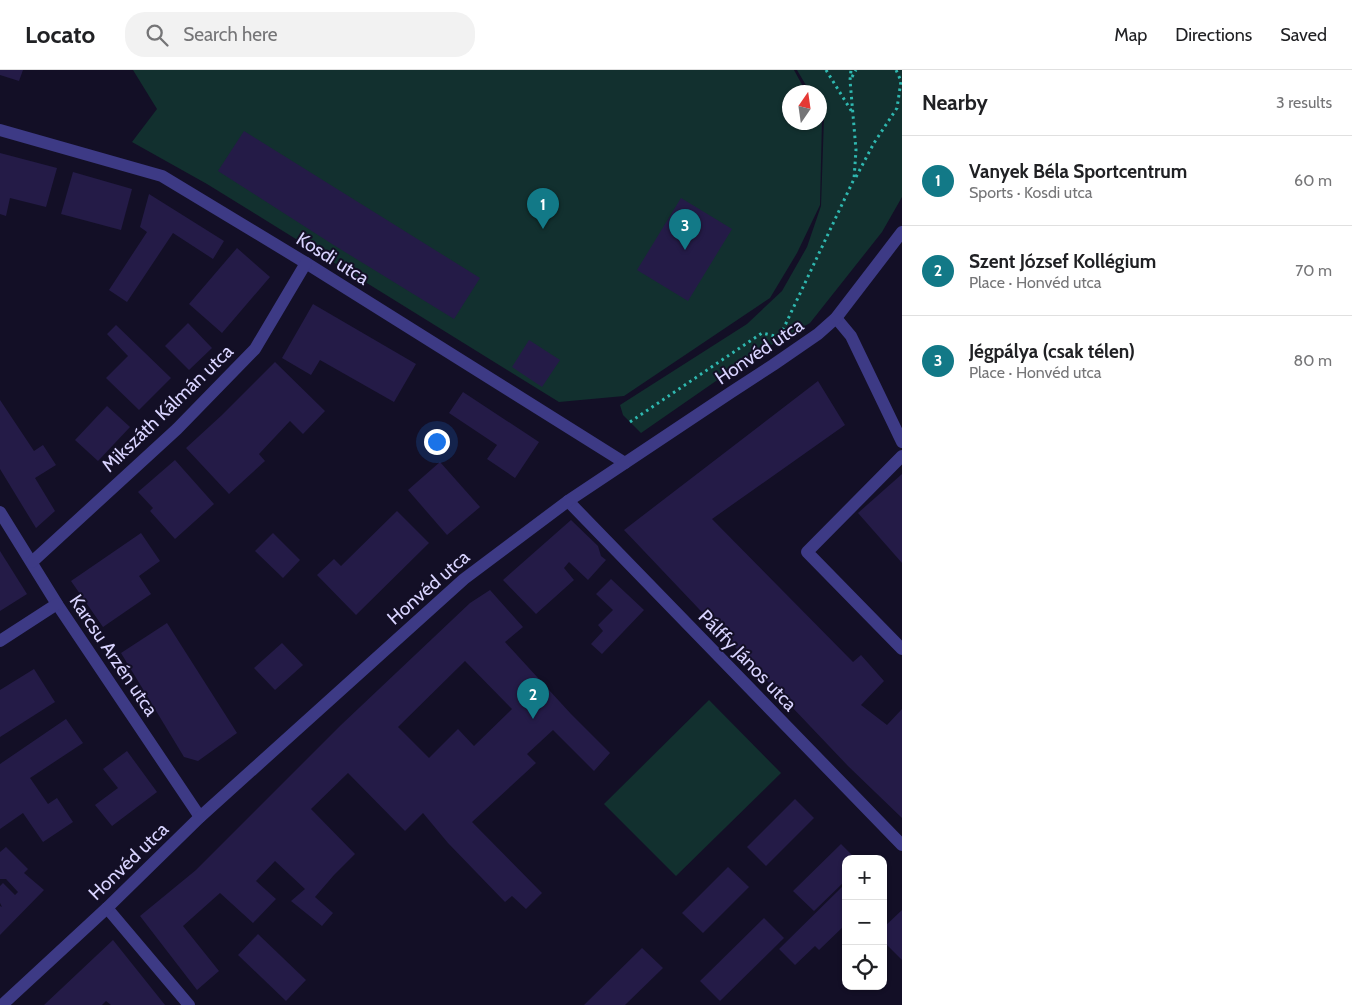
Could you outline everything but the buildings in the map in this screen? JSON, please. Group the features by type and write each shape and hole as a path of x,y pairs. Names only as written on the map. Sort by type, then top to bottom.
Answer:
{"street":[{"name":"Kosdi utca","path":"0,130 162,176 306,263 625,463"},
{"name":"Honvéd utca","path":"2,1005 107,908 200,817 464,579 568,501 818,334 836,318 902,232"},
{"name":"Mikszáth Kálmán utca","path":"32,562 177,429 255,349 306,263"},
{"path":"836,318 851,336 902,442"},
{"path":"902,456 808,552 902,649"},
{"name":"Pálffy János utca","path":"568,501 902,845"},
{"name":"Karcsu Arzén utca","path":"0,512 57,604 200,817"},
{"path":"0,641 57,604"},
{"path":"107,908 189,1005"}],"path":[{"path":"826,70 852,113"},
{"path":"851,70 852,113 856,150 854,180"},
{"path":"850,80 856,70"},
{"path":"773,365 779,337 854,180 874,143 897,108 901,81 896,70"},
{"path":"630,422 762,333 779,337"}],"green space":[{"path":"133,70 794,70 802,85 782,85 782,130 822,130 820,205 797,253 770,298 624,396 559,402 207,184 132,142 157,109"},
{"path":"797,70 902,70 902,197 882,232 810,323 752,356 641,433 623,415 620,405 747,324 782,291 807,247 821,206 824,130 827,130 827,85 806,85"},
{"path":"709,700 781,773 676,876 604,804"}],"place":[{"name":"Vanyek Béla Sportcentrum","path":"543,229"},
{"name":"Jégpálya (csak télen)","path":"685,250"},
{"name":"Szent József Kollégium","path":"533,719"}]}
